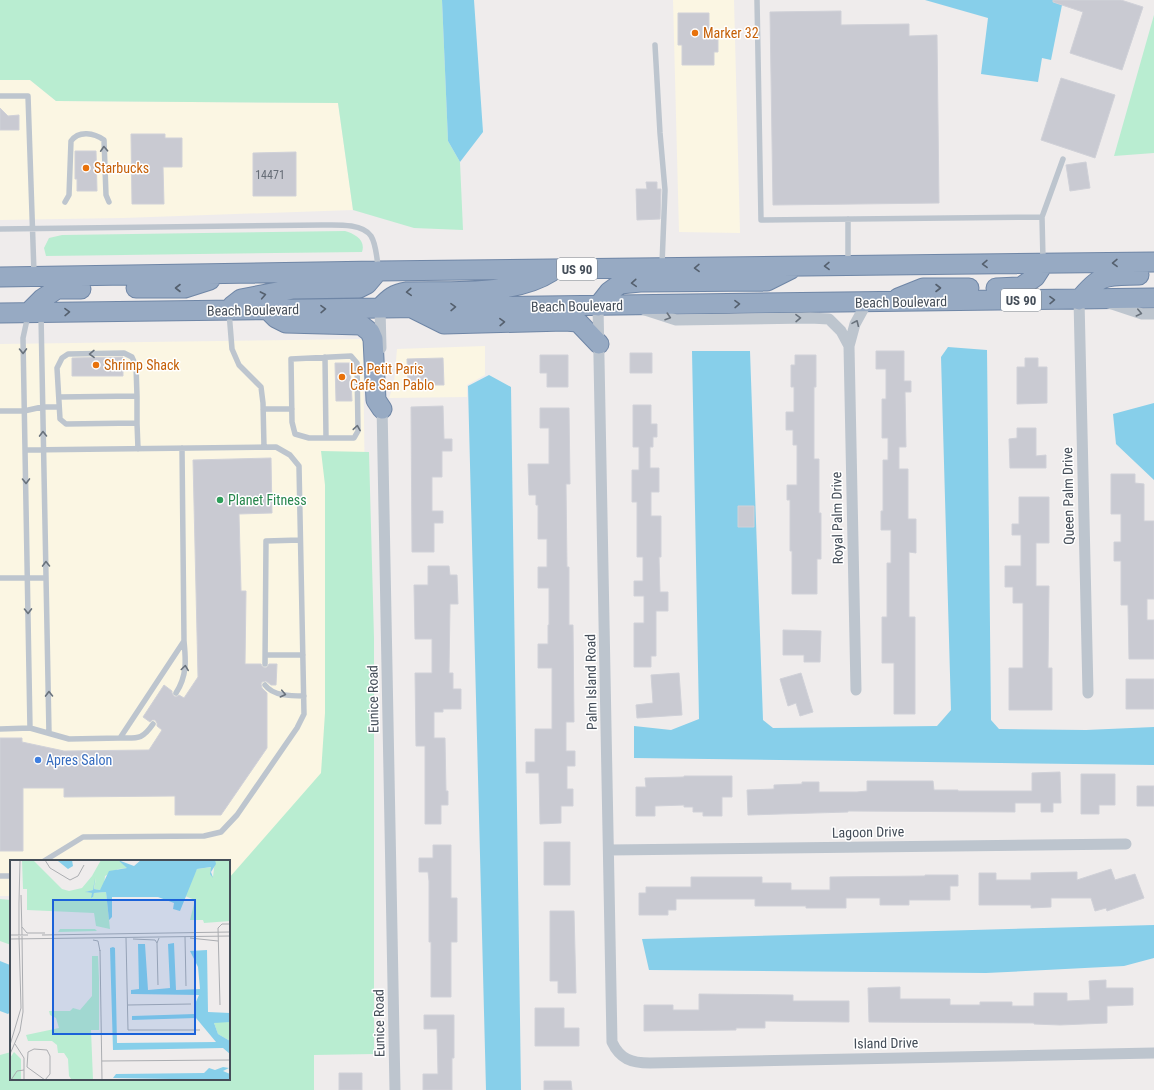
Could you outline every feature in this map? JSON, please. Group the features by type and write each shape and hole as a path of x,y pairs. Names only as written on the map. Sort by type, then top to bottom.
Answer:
{"highway":[{"name":"US 90","path":"2,276 34,277 378,271 1154,262"},
{"path":"887,302 922,288 1022,287 1035,277 1044,263"},
{"path":"598,306 609,292 620,284 640,282 767,281 796,267"},
{"path":"380,308 389,298 397,293 497,290 540,280 556,270"},
{"path":"229,310 240,299 293,289 359,288 367,284 378,271"},
{"path":"35,312 42,299 57,289 186,288 228,274"},
{"path":"1079,300 1091,285 1103,277 1154,274"},
{"name":"Beach Boulevard","path":"0,313 1097,300 1154,298"},
{"path":"411,308 444,324 578,322 599,344"},
{"path":"268,310 276,318 286,323 349,324 361,325 367,328 373,339 376,400 382,409"}],"street":[{"name":"Queen Palm Drive","path":"1079,300 1088,692"},
{"path":"1097,300 1142,314 1154,314"},
{"name":"Royal Palm Drive","path":"856,690 849,346 855,324 868,302"},
{"name":"Royal Palm Drive","path":"631,305 676,320 829,319 841,331 849,346"},
{"name":"Palm Island Road","path":"598,306 612,1042 621,1056"},
{"name":"Eunice Road","path":"380,308 395,1090"},
{"name":"Lagoon Drive","path":"609,850 1126,844"},
{"name":"Island Drive","path":"621,1056 636,1063 650,1063 1154,1053"}],"lane":[{"path":"757,0 761,220 1042,217"},
{"path":"655,46 665,190 662,268"},
{"path":"0,96 28,96 34,277"},
{"path":"65,202 70,195 71,141 75,136 86,134 97,136 104,140 106,195 109,202"},
{"path":"1044,263 1042,217 1063,159"},
{"path":"848,219 848,266"},
{"path":"0,229 322,225 350,226 362,230 370,236 375,248 378,271"},
{"path":"229,310 232,349 239,365 261,387 264,447"},
{"path":"35,312 42,407 50,733"},
{"path":"30,728 23,338 35,312"},
{"path":"137,423 66,424 60,419 60,397 57,368 62,358 68,354 124,353 132,357 136,366 138,449"},
{"path":"351,356 357,363 358,431 354,438 309,438 295,434 292,422 292,359 325,357 351,356"},
{"path":"325,357 326,438"},
{"path":"60,397 137,396"},
{"path":"0,411 24,411 42,407 60,407"},
{"path":"263,409 292,409"},
{"path":"25,450 276,447 290,455 299,466 304,714 298,728 237,815 221,832 204,836 82,837 46,860"},
{"path":"176,693 181,684 186,666 184,641 182,448"},
{"path":"265,664 266,541 300,540"},
{"path":"0,578 46,578"},
{"path":"120,738 184,641"},
{"path":"265,655 303,655"},
{"path":"265,685 268,690 280,694 304,696"},
{"path":"0,729 30,728 70,739 140,738 153,724"}],"shaded area":[{"path":"673,0 734,0 740,233 679,232"},
{"path":"0,80 30,80 56,101 338,103 353,210 123,218 0,220"},
{"path":"363,339 370,896 230,896 230,860 10,860 10,896 0,896 0,344"},
{"path":"485,346 485,375 467,385 467,397 389,398 394,383 397,349"}],"green space":[{"path":"0,0 442,0 448,141 460,162 463,230 414,228 353,210 338,103 56,101 30,80 0,80"},
{"path":"1154,15 1154,153 1114,156"},
{"path":"345,231 359,238 363,248 362,252 46,256 44,248 49,238 62,235"},
{"path":"321,451 369,452 374,638 374,1054 314,1055 314,1090 0,1090 0,1055 10,1052 10,1080 230,1080 230,877 321,773 325,713 325,485"},
{"path":"0,899 10,900 10,945 0,941"}],"water":[{"path":"442,0 474,0 483,132 460,162 448,141"},
{"path":"925,0 1063,0 1051,60 1042,58 1038,82 981,74 988,18"},
{"path":"948,347 987,350 991,720 999,729 1086,730 1154,727 1154,765 634,758 634,726 671,730 699,719 692,351 750,351 763,720 773,728 937,726 951,710 941,357"},
{"path":"489,375 511,387 521,1090 486,1090 468,386"},
{"path":"1154,403 1154,480 1116,444 1113,414"},
{"path":"1154,925 1154,958 1124,966 986,973 649,970 642,939"},
{"path":"0,961 10,965 10,1012 8,1014 0,1011"}],"building":[{"path":"1053,0 1121,0 1143,7 1122,70 1070,53 1083,12 1053,2"},
{"path":"841,11 841,25 909,24 909,36 937,35 939,203 773,205 770,12"},
{"name":"Marker 32","path":"678,13 709,13 709,27 713,27 713,39 718,39 718,52 714,52 714,65 682,65 682,45 678,45"},
{"path":"1061,78 1115,95 1095,158 1041,140"},
{"path":"0,108 8,116 19,115 19,130 0,130"},
{"path":"131,134 165,134 165,138 182,138 182,167 163,167 164,204 132,204"},
{"path":"75,151 96,151 97,191 77,191 77,179 75,179"},
{"path":"296,152 296,196 253,196 253,153"},
{"path":"1086,162 1090,188 1070,191 1066,165"},
{"path":"646,182 657,182 657,189 661,189 660,219 637,220 636,189 647,189"},
{"path":"876,351 904,351 904,381 911,381 911,392 905,392 906,447 899,447 899,469 908,469 908,519 916,519 916,553 909,552 909,617 915,617 915,714 894,714 894,663 882,663 882,617 887,617 887,563 891,563 891,530 881,530 881,511 883,511 883,460 888,460 888,438 882,438 882,399 886,399 886,369 876,369"},
{"path":"630,353 652,353 652,373 630,373"},
{"path":"540,355 568,355 568,387 547,387 547,373 540,373"},
{"path":"795,355 816,355 816,387 814,387 814,459 819,459 819,513 821,513 821,559 817,559 817,594 792,594 790,500 787,500 787,485 797,485 797,445 793,445 793,430 786,430 786,412 794,412 794,387 791,387 791,365 795,365"},
{"path":"123,357 123,376 72,376 72,358"},
{"path":"443,358 444,385 423,385 423,381 408,381 407,359"},
{"path":"1025,358 1038,358 1038,367 1047,367 1047,403 1017,404 1017,367 1025,367"},
{"path":"335,363 350,363 352,401 336,401"},
{"path":"633,405 651,405 651,424 657,424 657,437 653,437 653,447 650,447 650,468 659,468 659,492 651,492 651,516 661,516 661,557 659,557 660,592 668,592 668,611 656,611 656,656 651,656 651,667 634,667 634,623 644,623 644,596 634,596 634,581 643,581 643,557 637,557 637,502 632,502 632,470 639,470 639,447 633,447"},
{"path":"443,406 444,439 452,439 452,451 442,451 442,477 432,477 432,511 443,511 443,523 434,523 434,552 412,552 411,407"},
{"path":"540,408 569,408 570,484 566,484 567,567 569,567 569,625 573,625 574,722 566,722 566,751 575,751 575,766 567,766 567,789 573,789 573,806 561,806 561,823 540,824 539,773 526,773 526,762 535,762 535,729 552,729 552,668 538,668 538,644 548,644 549,588 538,588 538,567 547,567 547,539 538,539 538,505 536,505 536,495 529,495 528,464 549,464 549,428 540,428"},
{"path":"1017,428 1036,428 1036,456 1046,455 1046,468 1010,468 1009,439 1017,438"},
{"path":"271,458 272,513 239,514 241,591 246,591 245,664 261,664 265,668 269,664 277,664 276,685 271,685 266,681 262,682 261,684 262,688 267,693 267,748 221,815 175,815 175,796 64,797 64,788 23,788 23,851 0,851 0,738 22,738 22,742 64,751 149,750 162,730 157,726 155,720 150,722 143,717 164,685 172,691 174,696 176,697 179,695 184,698 198,677 193,460"},
{"path":"1111,474 1135,474 1135,483 1144,484 1144,521 1154,521 1154,599 1147,599 1147,620 1154,620 1154,659 1129,659 1128,605 1121,605 1121,561 1114,561 1114,542 1121,542 1121,514 1111,514"},
{"path":"1019,497 1049,497 1049,543 1036,543 1036,586 1049,586 1048,668 1052,668 1052,710 1009,710 1009,668 1023,668 1023,603 1013,603 1013,587 1005,587 1005,566 1021,566 1021,535 1012,535 1012,524 1019,524"},
{"path":"738,506 754,506 754,527 738,527"},
{"path":"428,566 449,566 450,575 457,575 458,604 450,604 449,673 453,673 453,689 461,689 461,709 443,709 443,712 434,712 434,738 445,738 446,791 448,791 448,805 441,805 441,824 425,824 425,746 416,746 415,673 432,673 432,639 415,639 414,585 428,585"},
{"path":"783,630 821,631 820,662 804,662 804,655 783,655"},
{"path":"679,673 682,715 637,718 636,705 653,703 651,675"},
{"path":"801,673 813,712 800,716 796,703 788,706 780,679"},
{"path":"1126,679 1154,679 1154,709 1126,709"},
{"path":"1060,772 1061,803 1053,803 1053,812 1041,812 1041,803 1015,803 1015,812 848,811 748,815 747,790 774,789 774,785 819,782 819,792 857,792 867,791 867,781 933,781 934,790 1032,791 1032,773"},
{"path":"1081,774 1115,774 1115,805 1099,805 1099,814 1081,814"},
{"path":"732,776 732,797 722,797 722,816 703,816 703,812 693,812 693,807 684,807 684,805 655,806 655,816 636,816 636,787 646,787 645,778"},
{"path":"1137,786 1154,786 1154,806 1137,806"},
{"path":"544,842 570,842 570,885 544,885"},
{"path":"433,845 451,845 451,898 457,898 457,942 451,942 451,997 431,997 429,881 428,872 419,872 419,858 433,858"},
{"path":"1111,869 1115,880 1135,874 1144,898 1107,911 1106,908 1095,911 1091,898 1051,898 1051,907 1031,908 1031,905 979,905 979,873 996,873 996,880 1031,880 1031,873 1077,872 1077,880"},
{"path":"958,875 958,886 950,886 950,900 909,900 909,905 880,905 880,898 846,898 846,908 806,908 806,906 755,906 755,899 676,899 676,910 668,910 668,915 639,915 639,893 646,893 646,887 691,887 691,877 762,877 762,883 791,883 791,890 830,890 830,877"},
{"path":"550,911 574,911 576,993 558,993 558,981 550,981"},
{"path":"1106,980 1106,988 1133,988 1133,1005 1107,1006 1107,1023 1060,1025 1034,1023 869,1022 868,988 900,987 900,999 950,999 950,1005 980,1005 980,1002 1012,1002 1012,1006 1034,1006 1034,993 1067,993 1067,1001 1090,1000 1089,981"},
{"path":"699,994 793,995 793,1001 849,1001 849,1022 765,1021 765,1028 736,1028 736,1030 644,1031 644,1005 673,1005 673,1010 699,1010"},
{"path":"535,1008 564,1008 564,1028 579,1028 579,1046 535,1046"},
{"path":"424,1015 454,1015 452,1090 423,1090 423,1074 438,1074 437,1029 424,1029"},
{"path":"339,1073 362,1073 362,1090 339,1090"},
{"path":"544,1081 571,1081 572,1090 544,1090"}],"place":[{"name":"Marker 32","path":"695,33"},
{"name":"Starbucks","path":"86,168"},
{"name":"Shrimp Shack","path":"96,365"},
{"name":"Le Petit Paris Cafe San Pablo","path":"342,377"},
{"name":"Planet Fitness","path":"220,500"},
{"name":"Apres Salon","path":"38,760"}]}
